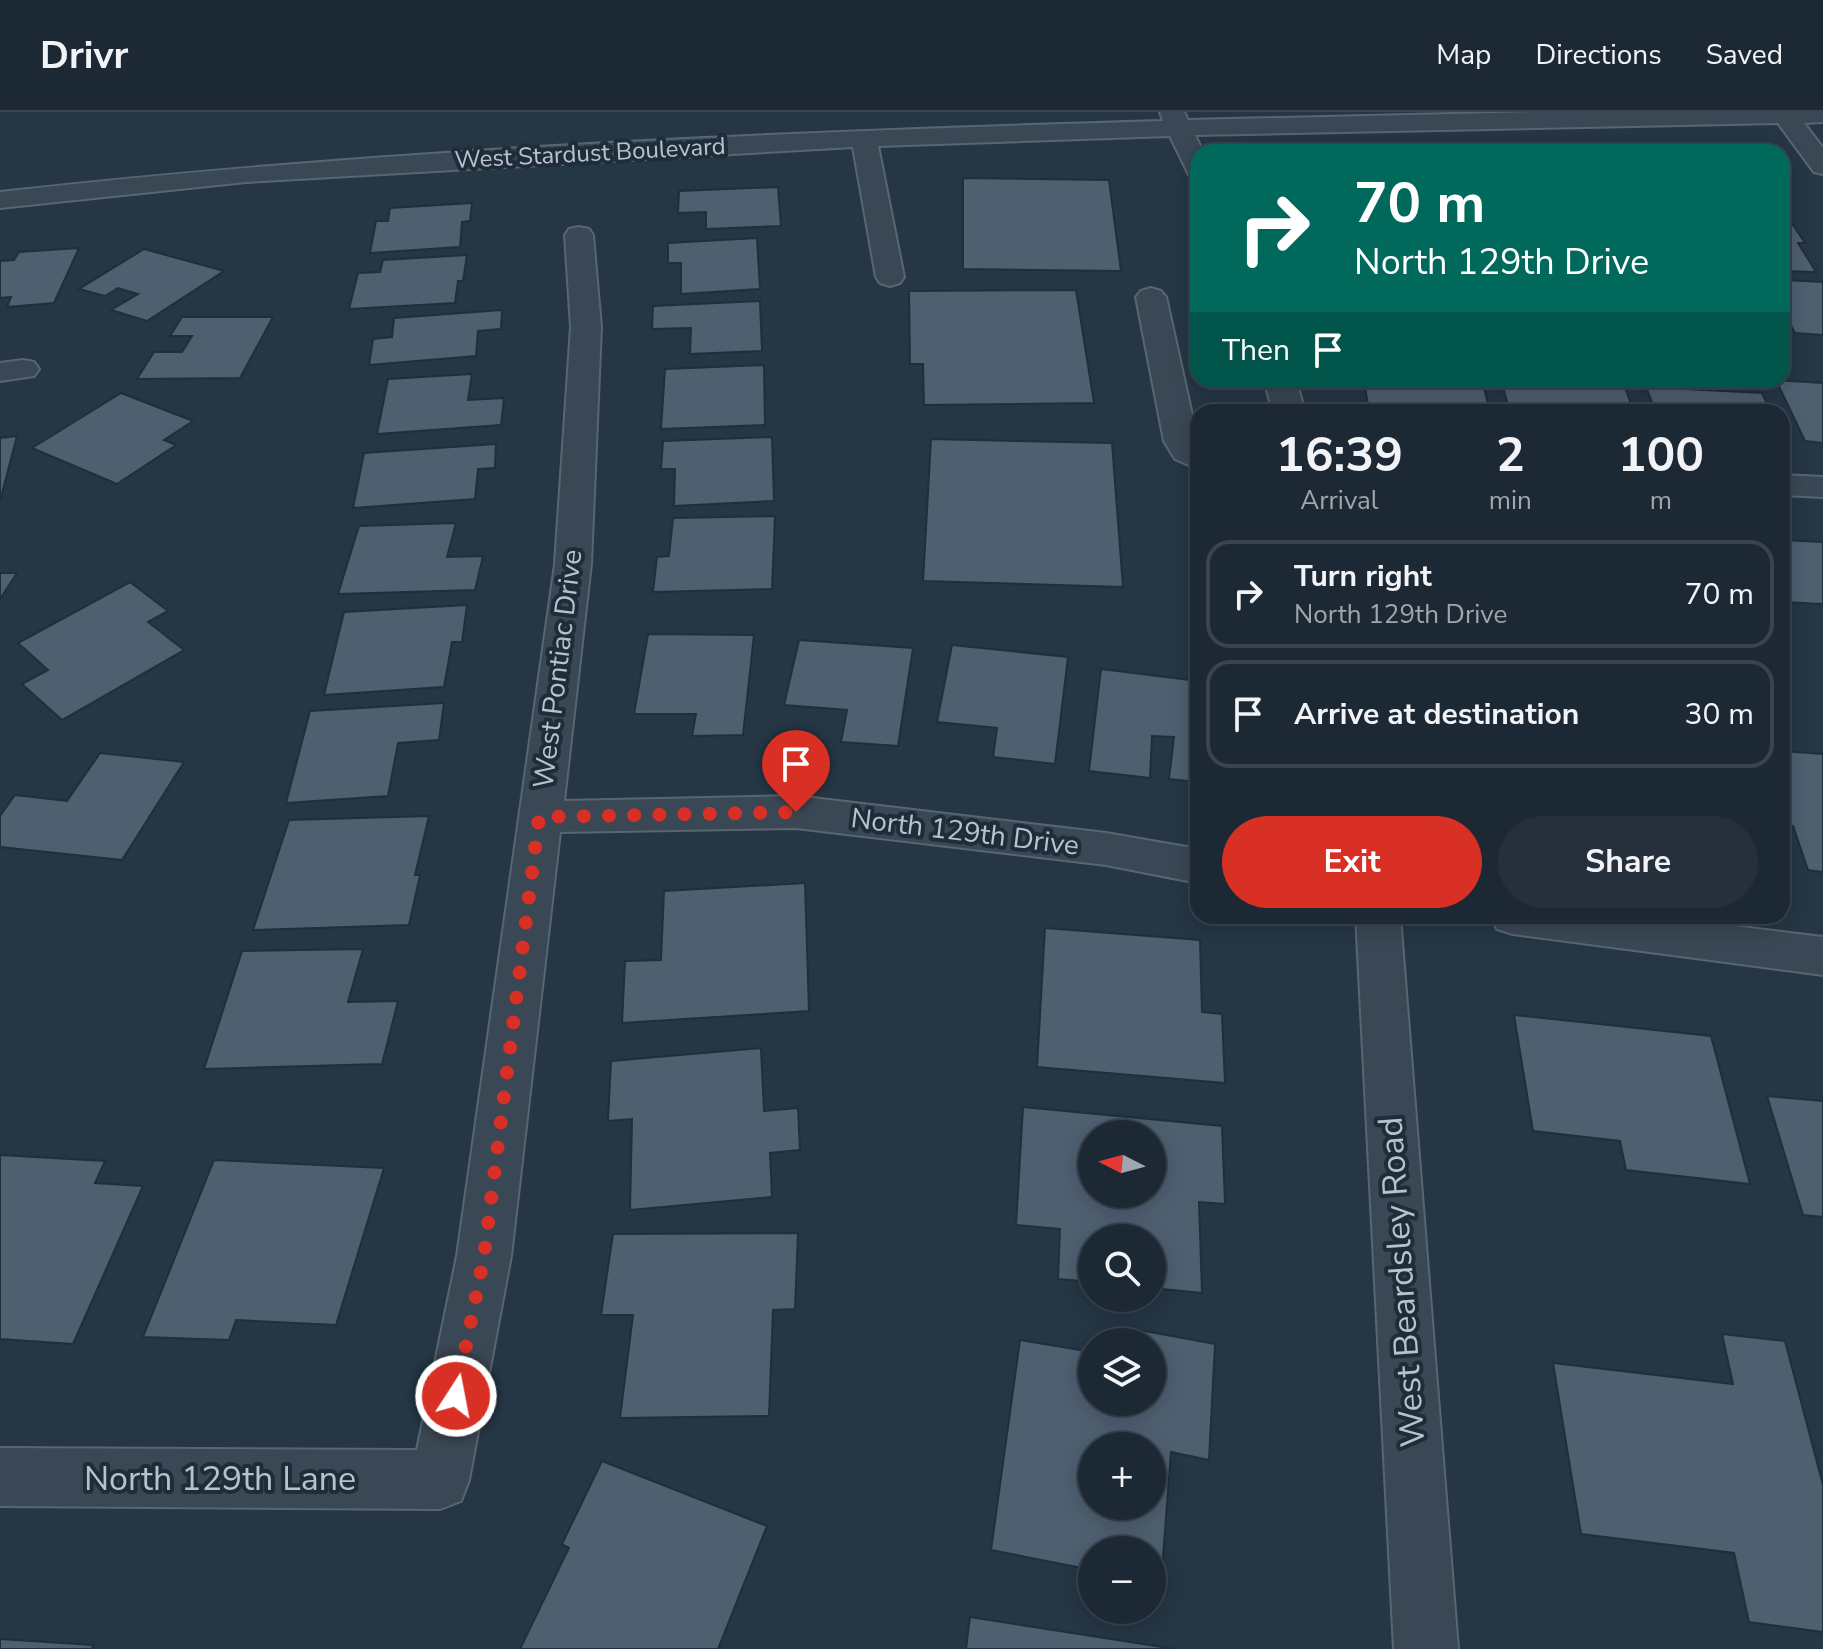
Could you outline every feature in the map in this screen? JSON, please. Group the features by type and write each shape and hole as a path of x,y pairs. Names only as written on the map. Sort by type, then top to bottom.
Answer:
{"street":[{"path":"1785,114 1823,166"},
{"name":"West Stardust Boulevard","path":"0,200 242,174 1176,120 1823,115"},
{"path":"1176,120 1190,151"},
{"path":"864,139 890,277"},
{"name":"West Pontiac Drive","path":"440,1480 484,1256 573,564 586,327 579,235"},
{"path":"1151,297 1181,441 1190,454"},
{"path":"1790,485 1823,487"},
{"name":"North 129th Drive","path":"539,817 796,812 1106,849 1190,865"},
{"name":"West Beardsley Road","path":"1379,924 1426,1649"},
{"path":"1575,924 1823,956"},
{"name":"North 129th Lane","path":"0,1477 440,1480"}],"building":[{"path":"963,178 1109,180 1121,271 963,269"},
{"path":"778,187 781,226 706,229 706,212 678,213 679,191"},
{"path":"472,203 470,221 462,222 460,247 370,253 376,221 388,221 390,208"},
{"path":"1790,220 1805,243 1798,243 1816,272 1790,271"},
{"path":"757,238 760,289 681,294 681,263 668,263 668,243"},
{"path":"79,248 54,303 7,307 11,297 0,298 0,261 14,260 19,252"},
{"path":"144,249 224,271 147,321 111,310 138,294 118,288 105,296 79,289"},
{"path":"467,255 463,281 458,281 455,303 349,309 358,273 380,272 383,260"},
{"path":"1790,280 1823,282 1823,335 1795,333 1790,324"},
{"path":"1076,290 1094,403 924,405 923,364 910,364 909,291"},
{"path":"760,301 762,351 690,354 691,328 652,329 653,306"},
{"path":"502,310 501,329 478,331 476,356 369,365 373,339 392,337 394,318"},
{"path":"182,317 273,317 240,378 137,379 154,352 182,352 192,336 170,336"},
{"path":"764,365 765,425 661,429 665,369"},
{"path":"472,374 468,400 504,398 501,425 377,434 388,379"},
{"path":"1790,381 1823,383 1823,443 1805,441 1780,388 1790,388"},
{"path":"1365,388 1484,388 1488,404 1368,404"},
{"path":"1503,388 1625,388 1631,404 1508,404"},
{"path":"1646,388 1762,393 1767,404 1653,404"},
{"path":"121,393 193,421 164,440 176,445 117,484 32,448"},
{"path":"17,436 0,501 0,438"},
{"path":"772,437 774,501 674,506 675,469 661,469 663,441"},
{"path":"931,439 1112,443 1123,587 923,581"},
{"path":"496,444 495,468 478,469 475,499 353,508 364,453"},
{"path":"775,516 772,589 653,592 657,557 669,556 673,518"},
{"path":"456,523 447,557 483,556 475,590 338,594 359,526"},
{"path":"1790,540 1823,542 1823,604 1790,602"},
{"path":"0,573 17,573 0,599"},
{"path":"130,582 168,611 148,622 184,650 62,720 22,684 48,670 18,643"},
{"path":"467,605 462,642 452,642 444,687 324,695 344,612"},
{"path":"648,634 754,635 743,735 692,736 696,714 634,714"},
{"path":"799,640 913,648 898,746 841,742 847,710 784,705"},
{"path":"952,645 1068,657 1055,764 993,757 997,728 937,722"},
{"path":"1101,669 1190,680 1190,781 1169,779 1174,737 1152,736 1150,778 1089,771"},
{"path":"444,703 439,740 398,743 388,796 286,803 310,711"},
{"path":"1790,752 1823,754 1823,872 1808,870 1793,826 1790,826"},
{"path":"100,753 184,762 122,860 0,847 0,816 15,795 67,801"},
{"path":"429,816 415,875 420,875 409,925 253,930 289,820"},
{"path":"805,883 809,1011 622,1023 625,961 661,960 664,891"},
{"path":"1045,928 1200,940 1202,1012 1222,1014 1225,1083 1037,1067"},
{"path":"363,949 348,1002 398,1001 382,1064 204,1069 242,951"},
{"path":"1514,1015 1711,1036 1750,1184 1626,1170 1620,1141 1533,1131"},
{"path":"761,1048 764,1111 798,1108 800,1150 770,1153 772,1197 630,1210 632,1119 608,1121 611,1061"},
{"path":"1767,1096 1823,1101 1823,1217 1803,1215"},
{"path":"1023,1107 1159,1120 1078,1120 1078,1208 1166,1208 1166,1121 1222,1126 1225,1204 1199,1202 1202,1293 1166,1289 1166,1224 1078,1224 1078,1281 1058,1279 1060,1229 1016,1225"},
{"path":"0,1155 105,1161 95,1183 143,1186 73,1344 0,1339"},
{"path":"214,1160 384,1168 336,1325 236,1320 229,1340 143,1337"},
{"path":"798,1233 795,1309 773,1310 769,1416 620,1418 633,1315 601,1315 613,1234"},
{"path":"1722,1334 1785,1341 1823,1485 1823,1632 1749,1622 1734,1553 1581,1534 1553,1363 1733,1384"},
{"path":"1166,1335 1215,1344 1209,1460 1171,1452 1166,1518 1166,1432 1078,1432 1078,1520 1166,1520 1165,1536 1078,1536 1078,1567 991,1550 1020,1340 1078,1350 1078,1416 1166,1416"},
{"path":"602,1461 767,1526 718,1649 520,1649 569,1548 562,1544"},
{"path":"970,1617 1175,1649 966,1649"},
{"path":"0,1639 93,1645 92,1649 0,1649"}],"route":[{"path":"456,1396 484,1256 539,817 796,812"}]}
